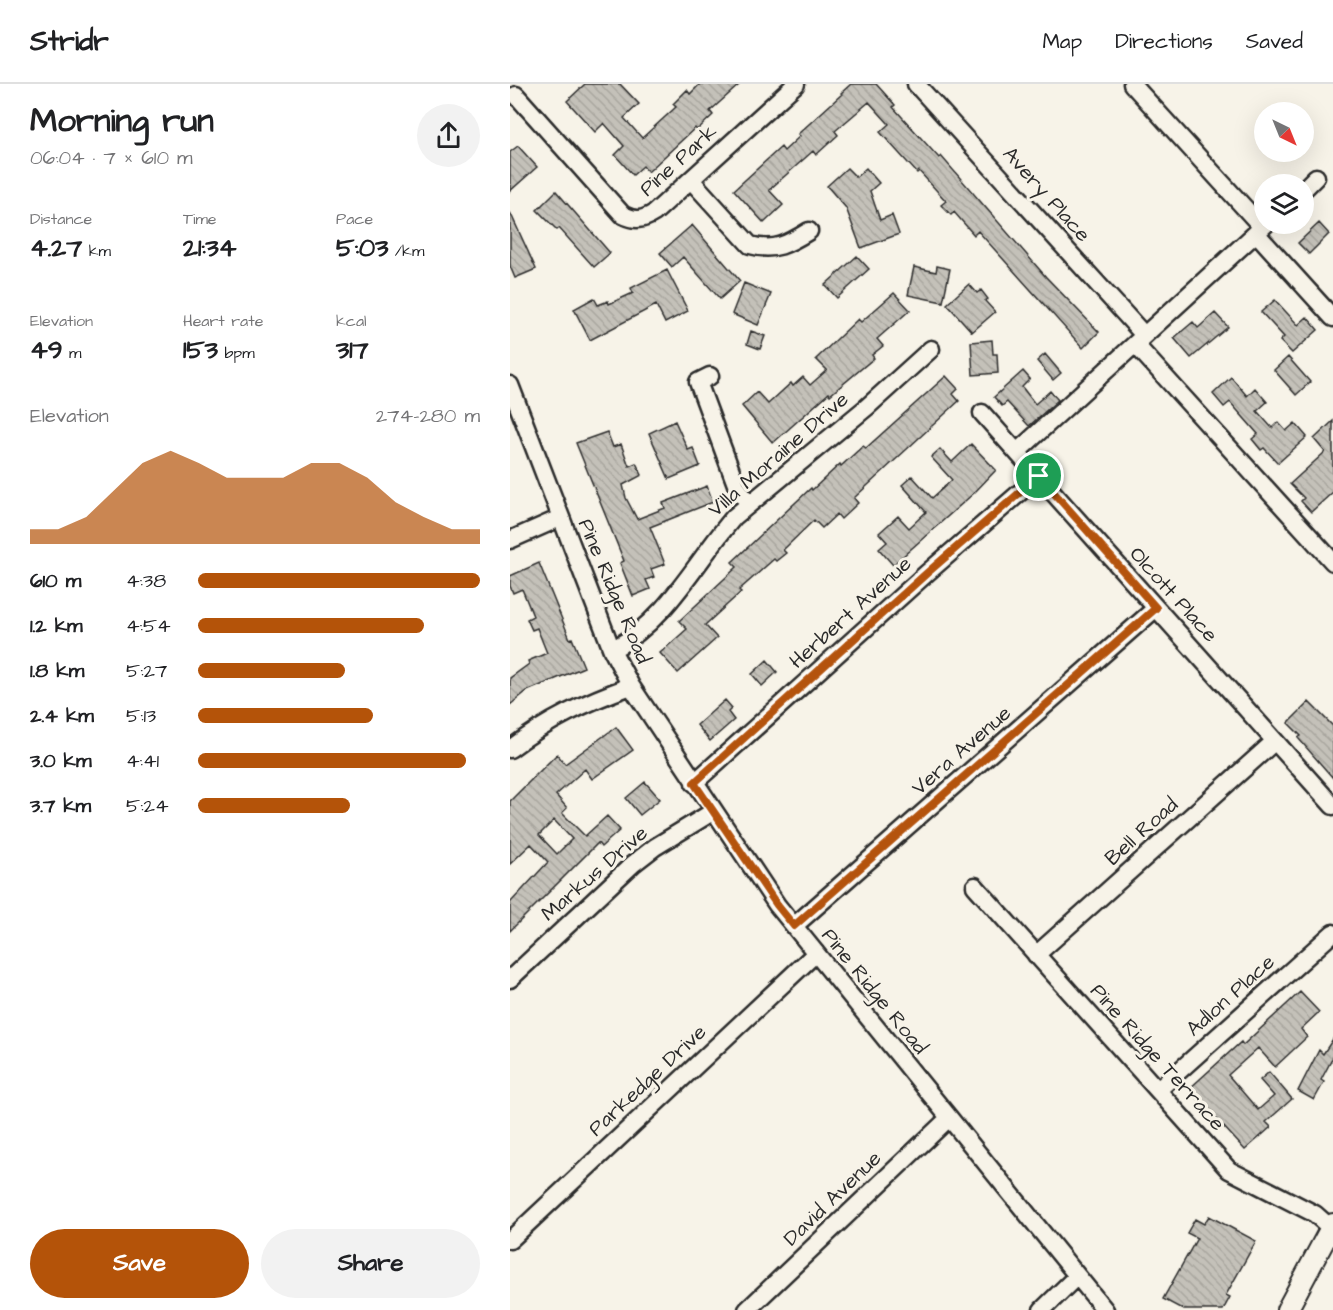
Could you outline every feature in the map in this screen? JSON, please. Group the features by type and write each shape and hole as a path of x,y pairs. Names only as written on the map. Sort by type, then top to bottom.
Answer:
{"main road":[{"path":"1287,1310 1332,1227"}],"street":[{"path":"513,98 529,84"},
{"name":"Pine Park","path":"513,98 618,209 631,219 646,218 654,213 796,84"},
{"name":"Avery Place","path":"916,84 1333,562"},
{"path":"1132,84 1254,220"},
{"path":"691,180 750,245 764,249 781,246 809,231"},
{"path":"1017,452 1254,234"},
{"path":"1266,234 1333,318"},
{"name":"Villa Moraine Drive","path":"612,650 635,636 674,597 717,537 748,503 867,407 931,349"},
{"path":"710,376 698,381 737,487 748,503"},
{"name":"Pine Ridge Road","path":"510,385 612,650 631,686 777,905 1106,1310"},
{"name":"Olcott Place","path":"982,413 1333,806"},
{"name":"Herbert Avenue","path":"694,783 935,566 1039,476"},
{"path":"510,540 560,518"},
{"name":"Vera Avenue","path":"794,926 1156,608"},
{"path":"510,749 560,715 589,701 631,686"},
{"name":"Bell Road","path":"1036,955 1275,741"},
{"name":"Markus Drive","path":"510,979 633,864 655,847 714,812"},
{"name":"Pine Ridge Terrace","path":"975,886 1229,1170 1315,1214 1332,1227"},
{"name":"Adlon Place","path":"1158,1090 1333,933"},
{"name":"Parkedge Drive","path":"510,1240 816,953"},
{"name":"David Avenue","path":"747,1310 949,1118"},
{"path":"1042,1310 1077,1276"}],"building":[{"path":"585,84 620,84 639,104 624,118 642,138 676,107 673,104 687,90 690,94 700,84 740,84 710,111 713,115 697,130 695,128 648,172 643,166 633,175 615,155 624,146 604,123 595,132 567,101"},
{"path":"851,84 876,84 895,105 893,107 939,158 941,156 1046,277 1099,332 1083,348 978,231 974,235 954,212 951,215 941,205 946,201 880,132 889,124 869,102 835,131 838,135 816,155 813,151 769,190 783,205 764,223 734,190 781,147 784,151 800,136 798,134"},
{"path":"518,146 537,167 510,191 510,152"},
{"path":"847,168 856,177 866,168 879,183 870,191 880,220 892,215 899,234 861,248 846,208 827,186"},
{"path":"556,191 610,253 594,267 559,228 557,230 537,210"},
{"path":"510,212 536,269 515,278 510,266"},
{"path":"1319,223 1329,234 1309,254 1298,243 1307,234 1314,234 1314,228"},
{"path":"692,225 740,281 720,299 683,257 672,267 660,253"},
{"path":"857,256 869,269 837,298 825,285"},
{"path":"937,266 950,269 943,302 908,295 914,267 936,272"},
{"path":"667,270 688,311 665,323 656,305 590,340 574,309 594,298 598,305 608,301 609,304 633,293 631,288"},
{"path":"744,283 771,294 758,325 732,314"},
{"path":"969,284 977,293 981,290 988,299 985,301 995,312 972,332 947,304"},
{"path":"894,293 910,310 877,339 883,346 872,355 874,358 830,395 829,393 773,443 742,406 757,392 768,404 791,383 793,386 803,377 810,385 827,370 816,359 858,319 861,322"},
{"path":"1275,300 1298,325 1307,317 1318,330 1292,353 1280,341 1284,337 1261,312"},
{"path":"1215,313 1228,327 1191,358 1174,338 1193,322 1198,328"},
{"path":"751,331 765,336 760,349 747,344"},
{"path":"992,340 993,354 997,354 998,373 973,375 971,342"},
{"path":"1045,354 1061,373 1053,380 1037,361"},
{"path":"1288,357 1310,382 1296,395 1274,370"},
{"path":"1023,371 1030,379 1022,387 1035,404 1050,391 1058,400 1029,426 1007,402 1002,406 994,397"},
{"path":"946,376 958,389 953,394 959,401 854,498 858,503 841,519 837,514 822,528 814,520 783,550 786,553 776,561 774,559 739,590 741,592 705,625 717,638 678,673 660,653 687,629 679,621 737,567 732,562 811,488 812,490 863,446 866,448"},
{"path":"1231,377 1247,396 1255,388 1267,402 1257,411 1272,428 1278,422 1286,431 1295,423 1307,437 1278,463 1264,448 1261,450 1252,439 1258,434 1230,402 1224,407 1213,394"},
{"path":"675,421 688,450 693,448 700,466 669,479 649,433"},
{"path":"1333,421 1333,492 1311,512 1301,501 1304,498 1290,484 1325,452 1314,439"},
{"path":"607,432 613,447 621,444 629,466 636,463 642,475 623,485 626,498 637,519 665,508 663,503 707,486 713,502 650,527 665,564 651,569 654,577 646,580 650,589 633,596 620,563 624,561 576,443"},
{"path":"971,444 996,470 974,493 893,565 879,549 887,542 879,533 898,516 909,528 926,512 902,485 912,476 932,498 952,480 931,457 940,449 952,462"},
{"path":"539,563 584,667 527,691 510,705 510,678 529,664 528,661 547,653 537,628 532,630 527,619 533,616 522,589 513,593 510,586 510,576"},
{"path":"767,660 777,672 762,686 752,674"},
{"path":"725,700 732,708 728,712 734,720 710,741 697,725"},
{"path":"1309,702 1333,726 1333,778 1298,738 1301,736 1288,723"},
{"path":"616,727 633,750 592,779 585,769 556,795 567,808 562,813 585,836 607,816 620,830 601,847 598,843 510,931 510,903 548,862 531,844 510,864 510,801 557,754 565,764","holes":["554,820 572,839 557,854 539,835"]},
{"path":"645,782 660,799 640,815 626,798"},
{"path":"1300,992 1319,1012 1301,1029 1307,1037 1275,1067 1258,1048 1228,1075 1258,1110 1274,1096 1260,1080 1269,1072 1292,1099 1266,1122 1271,1127 1245,1150 1189,1089 1241,1042 1243,1045"},
{"path":"1333,1039 1333,1057 1321,1080 1324,1082 1314,1100 1298,1091 1319,1050 1323,1054"},
{"path":"1209,1216 1256,1241 1226,1295 1230,1297 1223,1310 1184,1310 1163,1299 1197,1238 1187,1233 1195,1219 1204,1224"}],"route":[{"path":"1039,476 1156,608 794,926 777,905 694,783 927,573 1039,476"}]}
